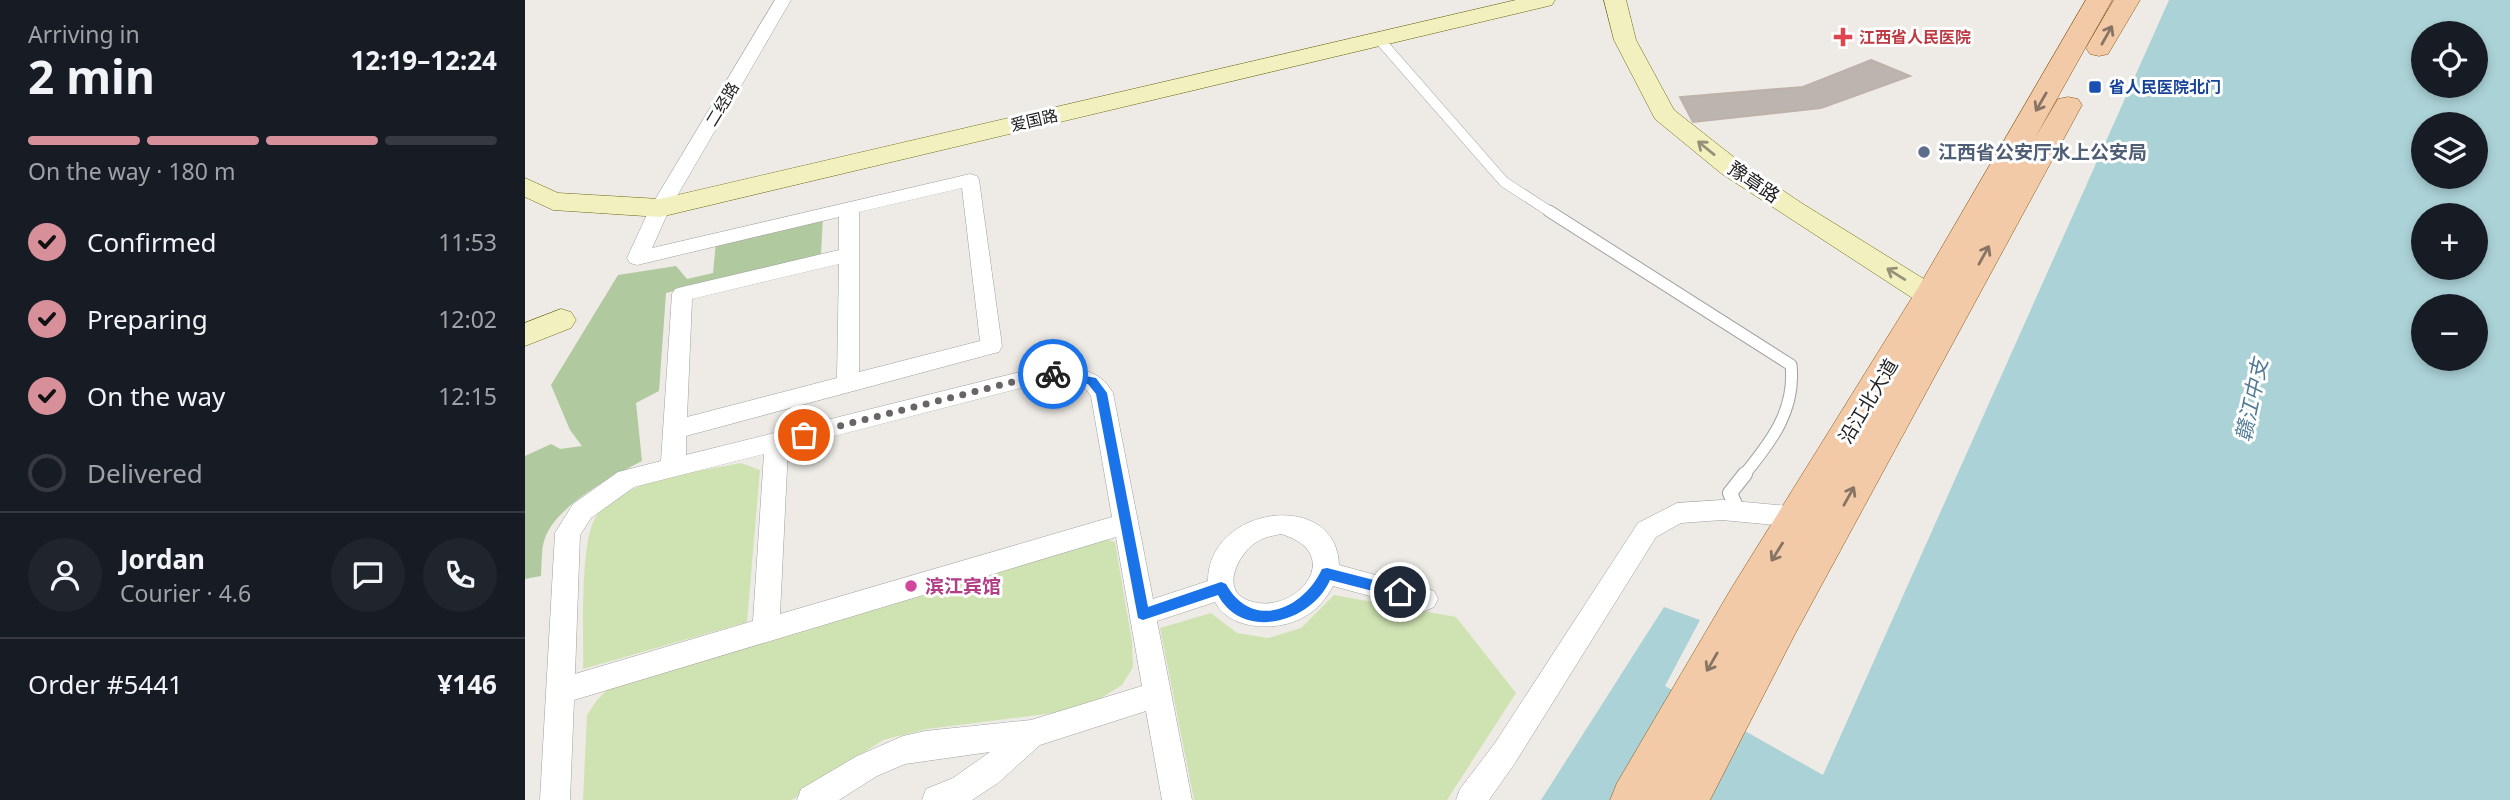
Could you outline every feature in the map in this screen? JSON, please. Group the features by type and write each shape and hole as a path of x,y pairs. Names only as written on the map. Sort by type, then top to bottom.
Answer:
{"main road":[{"name":"沿江北大道","path":"1634,800 1763,611 1830,531 1943,301 2099,0"},
{"name":"沿江北大道","path":"1684,800 1763,611 1798,517 1943,301 2127,0"}],"street":[{"name":"二经路","path":"783,0 660,208 637,258 849,208"},
{"name":"爱国路","path":"525,186 553,201 660,208 1544,0"},
{"name":"豫章路","path":"1615,0 1625,40 1664,114 1731,168 1943,301"},
{"path":"677,429 848,384 991,346 970,180 849,208 848,384"},
{"path":"673,468 682,294 849,255"},
{"path":"525,335 561,320"},
{"path":"555,800 568,533 582,511 627,479 1048,373 1092,381 1102,393 1177,800"},
{"path":"766,631 777,441"},
{"path":"1471,800 1647,530 1677,513 1738,511 1798,517 1830,531"},
{"path":"560,691 1126,523"},
{"path":"1281,524 1297,526 1312,533 1322,544 1327,558 1327,573 1320,589 1308,602 1292,611 1274,616 1256,615 1240,610 1228,601 1221,588 1220,573 1224,559 1233,545 1255,531 1281,524"},
{"path":"1327,573 1425,599"},
{"path":"1143,614 1221,588"},
{"path":"812,800 867,766 903,750 925,744 1031,734 1157,694"},
{"path":"937,800 968,786 999,764 1031,734"}],"lane":[{"path":"1378,38 1504,183 1791,365 1794,379 1786,416 1730,493 1738,511"}],"green space":[{"path":"823,216 821,254 666,293 659,391 636,403 642,461 587,493 561,514 545,538 541,576 525,579 525,456 551,444 560,449 582,446 570,430 551,385 618,275 676,266 687,279 713,273 716,242"},
{"path":"741,463 760,470 747,622 583,669 585,565 591,527 597,515 626,493 663,478"},
{"path":"1104,539 1115,542 1132,642 1133,667 1122,685 1098,700 1061,712 927,729 883,740 792,800 583,800 587,715 610,687"},
{"path":"1334,595 1456,617 1516,693 1447,800 1194,800 1160,628 1211,613 1237,633 1268,638 1301,628"}],"water":[{"name":"赣江中支","path":"2169,0 2510,0 2510,800 1541,800 1664,607 1700,620 1665,686 1823,775"}],"building":[{"path":"1871,60 1910,76 1821,108 1693,122 1680,97 1803,87"}],"way so far":[{"path":"804,435 1048,373 1053,374"}],"place":[{"name":"江西省人民医院","path":"1843,37"},
{"name":"省人民医院北门","path":"2095,87"},
{"name":"江西省公安厅水上公安局","path":"1924,152"},
{"name":"滨江宾馆","path":"911,586"}],"route":[{"path":"1053,374 1092,381 1102,393 1143,614 1221,588 1228,601 1240,610 1256,615 1274,616 1292,611 1308,602 1320,589 1327,573 1400,592"}]}
